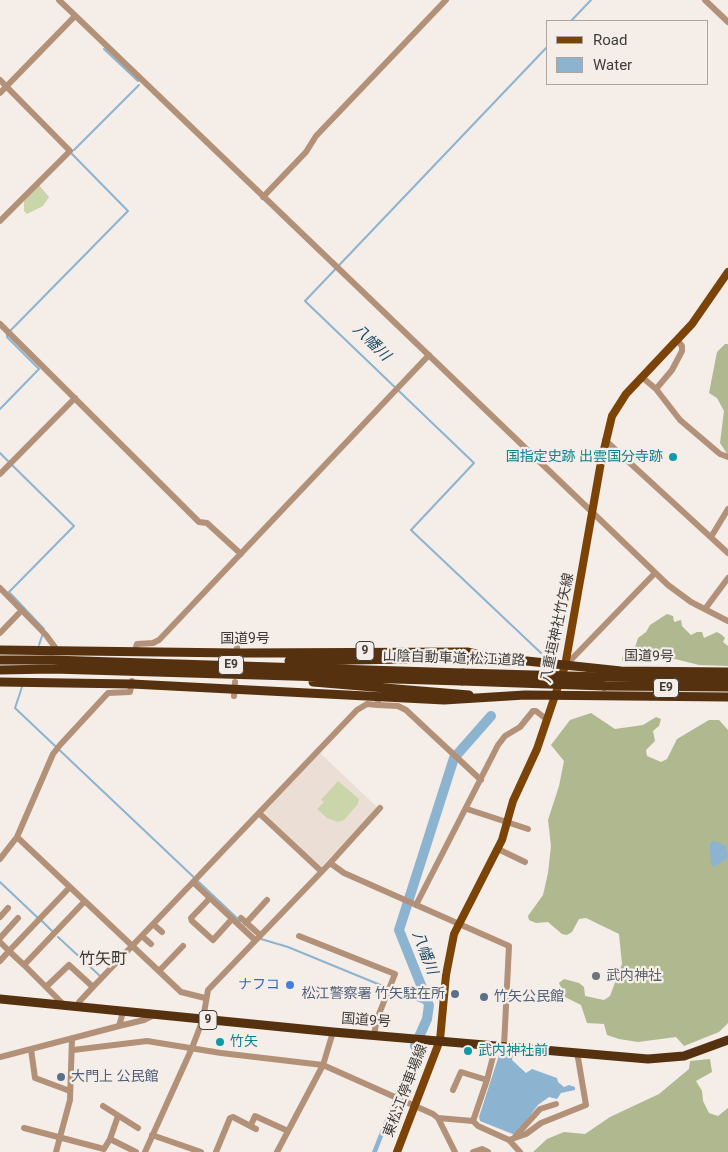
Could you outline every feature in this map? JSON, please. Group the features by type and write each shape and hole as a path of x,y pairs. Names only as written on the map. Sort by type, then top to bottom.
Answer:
{"highway":[{"name":"国道9号","path":"0,650 237,653 467,652 489,657 621,671 728,672"},
{"path":"222,665 489,657"},
{"name":"山陰自動車道;松江道路","path":"0,660 222,665 462,677 728,687"},
{"name":"山陰自動車道;松江道路","path":"0,670 462,677"},
{"path":"180,672 504,697"},
{"name":"山陰自動車道;松江道路","path":"604,682 728,678"},
{"path":"0,682 132,682 378,701 555,696 728,697"},
{"name":"国道9号","path":"0,1000 333,1032 648,1059 691,1054 728,1040"}],"main road":[{"name":"八重垣神社竹矢線","path":"440,1040 450,950 459,924 498,849 508,823 513,801 537,749 565,666 605,440 618,405 702,310 728,272"},
{"name":"東松江停車場線","path":"396,1152 440,1040"}],"street":[{"path":"59,0 655,573 680,595 728,621"},
{"path":"263,197 306,152 316,136 446,0"},
{"path":"705,0 728,22"},
{"path":"0,93 75,16"},
{"path":"0,80 70,151 0,221"},
{"path":"0,324 199,522 206,523 241,554"},
{"path":"656,389 672,370 682,351 682,346 677,340"},
{"path":"134,652 138,644 153,644 159,640 429,356"},
{"path":"643,378 656,389 680,420 720,454 728,457"},
{"path":"0,474 75,398"},
{"path":"605,440 728,553"},
{"path":"711,537 728,509"},
{"path":"565,666 655,573"},
{"path":"705,609 728,578"},
{"path":"0,588 57,650"},
{"path":"0,633 22,610"},
{"path":"0,859 17,837 53,754 108,693 130,692 132,682"},
{"path":"78,1008 79,1002 152,924 357,710 367,704 378,701 406,710 481,780"},
{"path":"411,903 467,809 498,745 505,736 520,727 533,711 536,711 546,719"},
{"path":"145,1152 192,1048 203,1019 205,998 213,984 330,863 380,808"},
{"path":"467,809 528,830"},
{"path":"259,813 321,871"},
{"path":"17,837 181,992 205,998"},
{"path":"498,849 525,862"},
{"path":"330,863 344,873 509,946 500,1046 486,1080 473,1121"},
{"path":"195,880 210,898 232,919 258,938"},
{"path":"0,961 70,887"},
{"path":"210,898 191,918 192,922 213,940 232,919"},
{"path":"258,938 243,921 267,900"},
{"path":"24,965 84,902"},
{"path":"0,917 8,908"},
{"path":"0,938 18,918"},
{"path":"152,924 162,932"},
{"path":"142,936 151,944"},
{"path":"299,936 395,974 376,1019 374,1035"},
{"path":"0,942 47,986 65,1006"},
{"path":"159,972 183,946"},
{"path":"47,986 69,965 93,987"},
{"path":"119,1026 123,1012"},
{"path":"0,1057 144,1020 155,1014"},
{"path":"277,1152 323,1064 333,1032"},
{"path":"56,1152 70,1091 72,1038"},
{"path":"73,1050 147,1041 323,1064 438,1118 473,1121 478,1126 512,1139 520,1152"},
{"path":"31,1048 36,1078 70,1091"},
{"path":"512,1139 541,1123 586,1105 577,1052"},
{"path":"453,1090 461,1072 486,1080"},
{"path":"512,1139 540,1109 556,1104"},
{"path":"103,1106 138,1128"},
{"path":"24,1128 104,1149 110,1139 118,1116"},
{"path":"216,1152 230,1118 233,1117 253,1127 256,1116 288,1131"},
{"path":"438,1118 455,1152"},
{"path":"152,1135 201,1152"},
{"path":"110,1139 136,1152"},
{"path":"473,1152 482,1149 488,1152"}],"shaded area":[{"path":"319,752 378,808 321,867 263,812"}],"green space":[{"path":"39,185 49,197 43,206 27,214 24,211 24,201"},
{"path":"725,344 728,344 728,455 720,443 724,411 717,398 709,393 717,352"},
{"path":"667,614 673,616 674,622 681,620 682,626 691,635 702,632 704,638 717,632 722,635 725,638 723,642 728,646 728,666 699,665 675,659 653,659 642,663 624,662 622,660 623,655 632,657 638,638 646,632 650,625"},
{"path":"591,713 615,729 643,725 656,717 661,719 659,726 653,731 655,741 646,750 647,756 661,762 667,759 677,739 709,720 719,720 728,730 728,1023 719,1032 684,1046 676,1037 638,1042 607,1035 604,1024 587,1023 581,1005 565,997 559,983 564,979 579,983 584,987 585,996 604,1000 610,996 622,964 619,934 586,918 579,919 572,932 567,935 562,934 548,922 536,923 529,920 528,916 543,895 548,873 551,846 548,820 559,786 564,761 551,745 570,720"},
{"path":"338,781 359,799 358,804 344,820 338,822 327,818 317,809 324,802 321,800"},
{"path":"710,1059 712,1072 696,1081 702,1091 703,1101 709,1113 718,1116 728,1108 728,1152 533,1152 547,1139 564,1132 585,1134 610,1117 659,1094 689,1069 690,1061"}],"water":[{"path":"714,841 726,846 728,858 714,867 711,865 710,843"},
{"path":"415,1044 419,1044 377,1152 372,1152"},
{"path":"500,1052 513,1054 512,1060 526,1073 532,1069 557,1078 558,1082 564,1087 569,1085 575,1087 575,1090 561,1093 557,1099 549,1097 538,1105 515,1135 480,1121 479,1117"}],"waterway":[{"name":"八幡川","path":"572,20 591,0"},
{"name":"八幡川","path":"541,653 411,530 474,463 305,301 546,48"},
{"path":"104,49 138,81"},
{"path":"74,150 139,85"},
{"path":"10,331 128,211 72,154"},
{"path":"0,409 39,369 7,337 7,334"},
{"path":"0,453 9,462"},
{"path":"12,465 74,526 9,592 44,629"},
{"path":"39,645 43,633"},
{"path":"22,687 15,708 240,921"},
{"name":"八幡川","path":"415,1046 427,1019 429,1005 399,930 454,758 491,716"},
{"path":"0,882 38,918"},
{"path":"41,920 53,932"},
{"path":"58,937 100,976"},
{"path":"261,939 288,947 429,1005"}],"place":[{"name":"国指定史跡 出雲国分寺跡","path":"673,457"},
{"name":"武内神社","path":"596,976"},
{"name":"ナフコ","path":"290,985"},
{"name":"松江警察署 竹矢駐在所","path":"455,994"},
{"name":"竹矢公民館","path":"484,997"},
{"name":"竹矢","path":"220,1042"},
{"name":"武内神社前","path":"468,1051"},
{"name":"大門上 公民館","path":"61,1077"}],"district":[{"name":"竹矢町","path":"103,960"}]}
